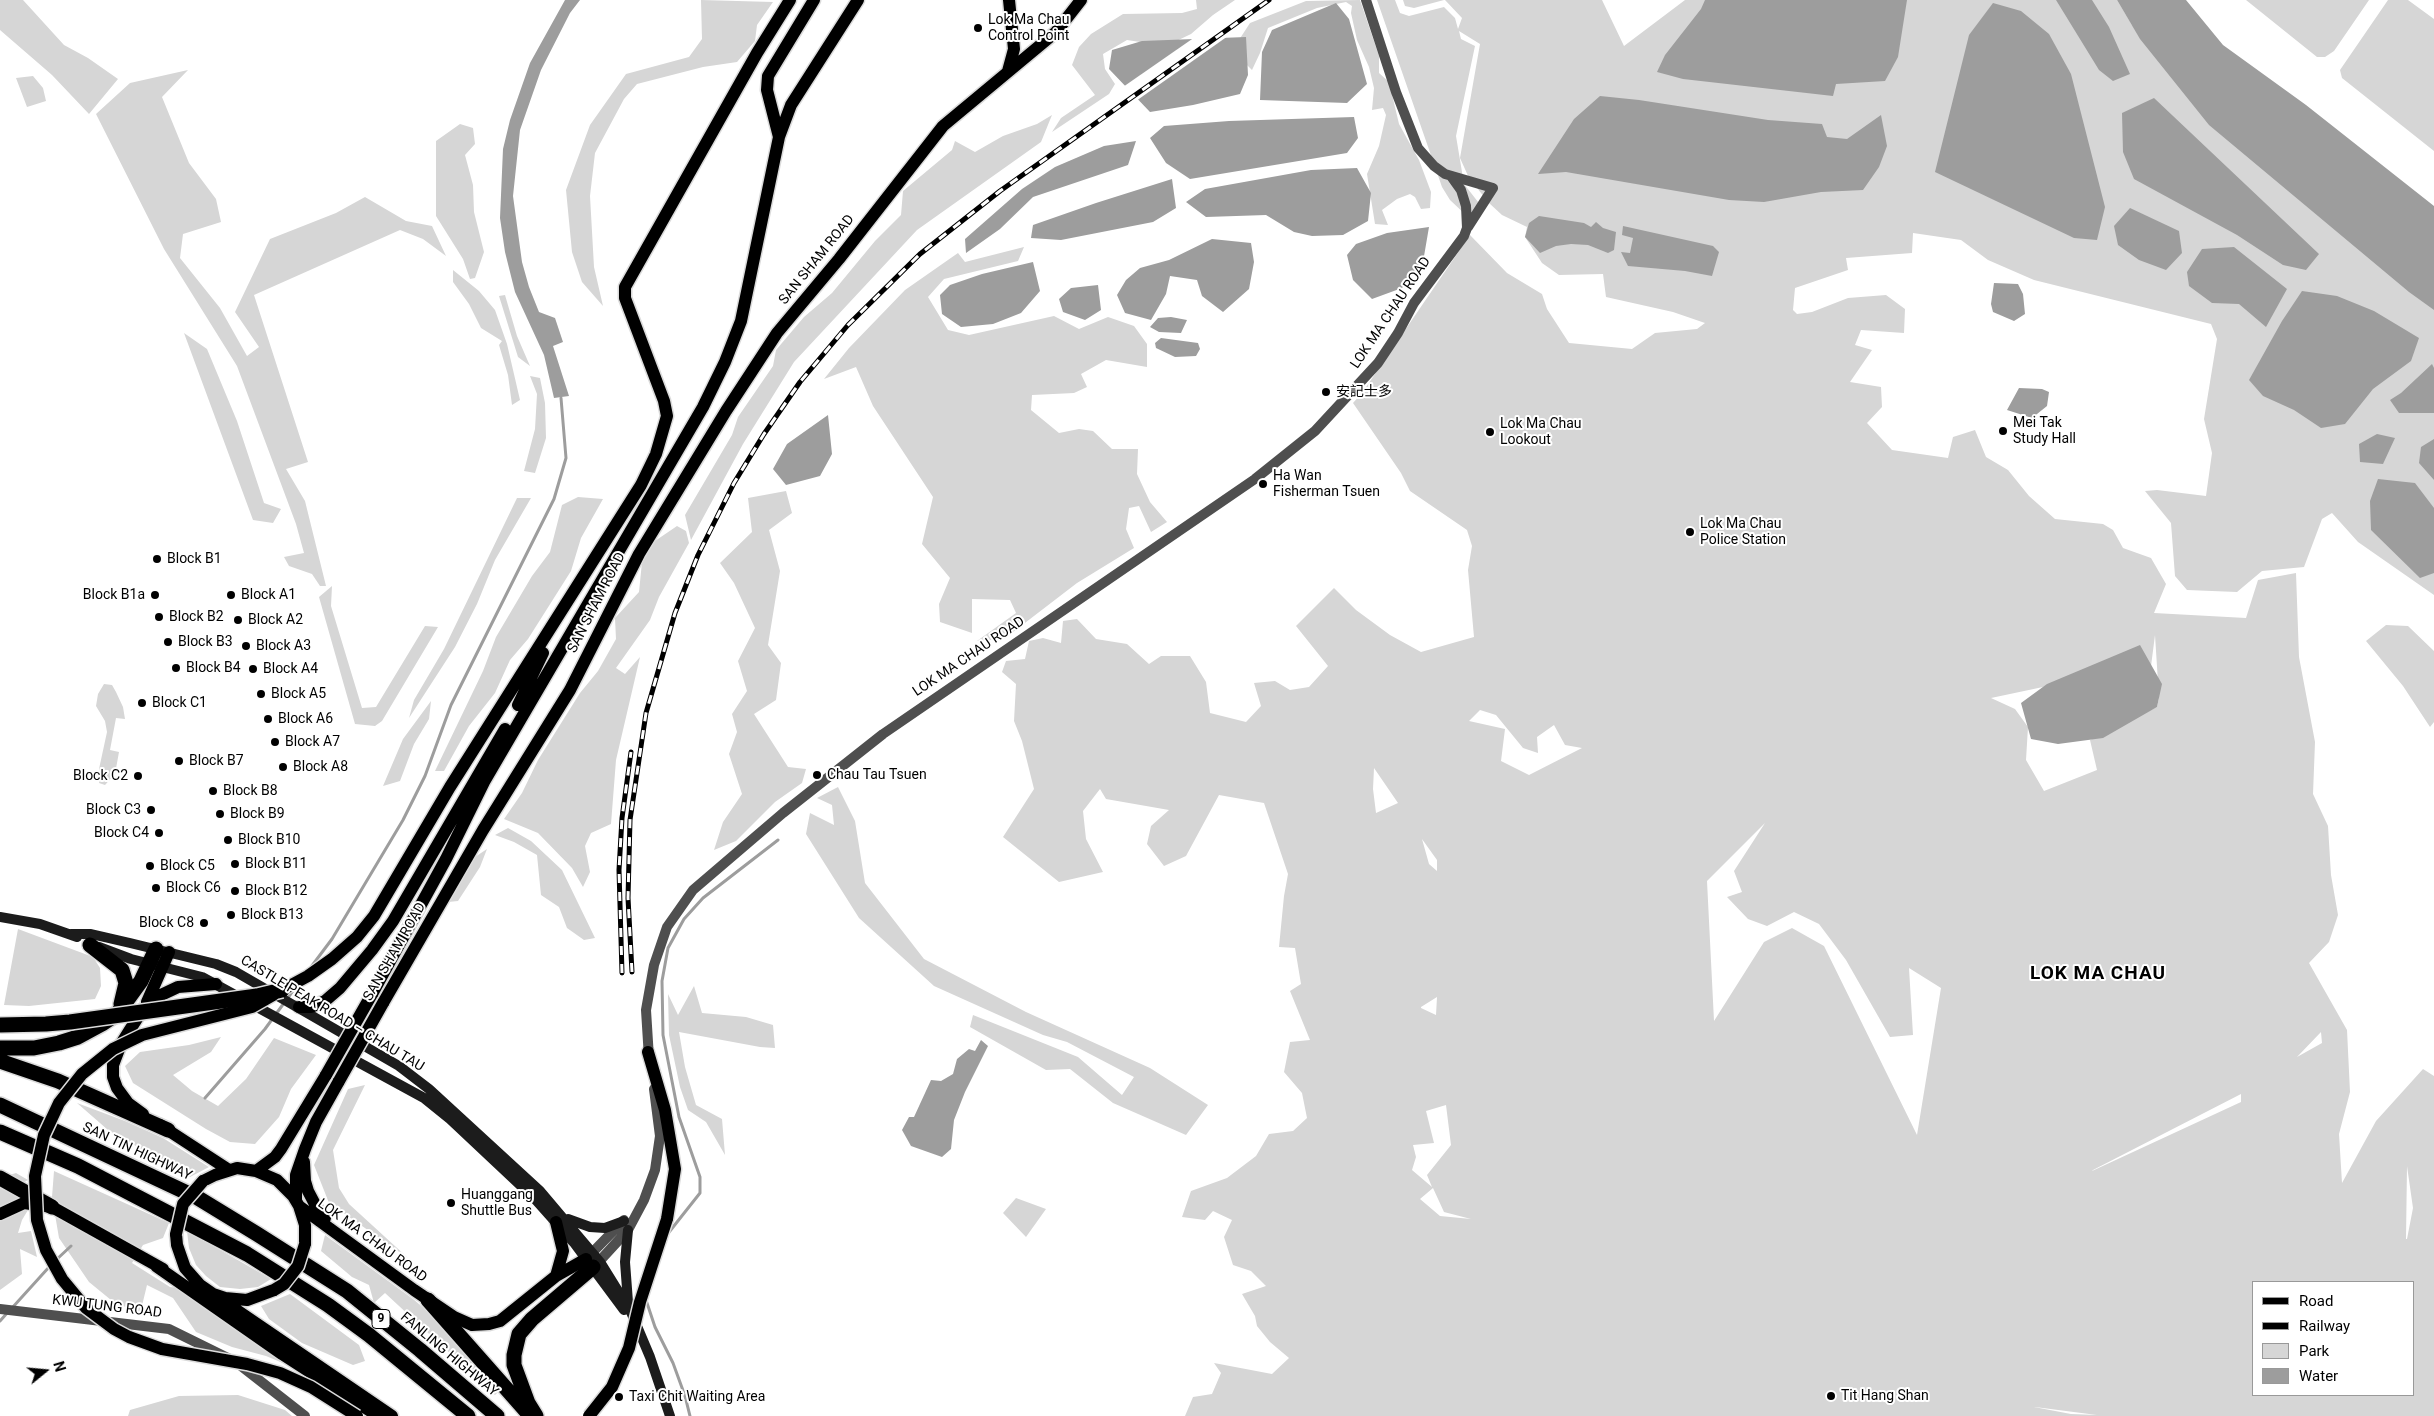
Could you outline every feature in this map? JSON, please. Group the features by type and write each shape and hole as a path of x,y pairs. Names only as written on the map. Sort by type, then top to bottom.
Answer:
{"highway":[{"path":"90,945 116,964 125,977 125,989 116,1014"},
{"path":"0,1048 34,1048 59,1043 91,1031 116,1014 157,965 162,951"},
{"path":"0,1024 62,1023 280,993"},
{"path":"0,1061 58,1081 168,1130"},
{"name":"SAN TIN HIGHWAY","path":"0,1105 198,1198 257,1234"},
{"name":"9","path":"0,1132 78,1166 247,1254 328,1305 362,1330 468,1416"},
{"path":"0,1178 52,1207"},
{"name":"FANLING HIGHWAY","path":"257,1234 346,1291 420,1350 496,1416"},
{"path":"536,1416 518,1381 514,1365 514,1355 519,1334 532,1318 593,1260"},
{"path":"428,1300 531,1416"}],"main road":[{"name":"SAN SHAM ROAD","path":"357,1416 312,1387 280,1373 247,1364 162,1349 129,1337 114,1329 86,1308 62,1279 46,1250 37,1220 35,1176 42,1140 59,1103 82,1074 113,1049 142,1035 252,1007 280,993 308,976 351,942 382,903 450,787 641,485 664,431 667,416 664,401 625,298 625,287 757,53 790,0"},
{"name":"SAN SHAM ROAD","path":"779,137 767,90 768,76 814,0"},
{"name":"SAN SHAM ROAD","path":"256,1171 275,1157 281,1149 326,1075 441,867 484,782 703,407 725,362 741,321 779,137 791,105 858,0"},
{"path":"1008,72 1014,58 1009,0"},
{"name":"SAN SHAM ROAD","path":"297,1203 296,1175 316,1122 338,1081 483,830 570,690 638,554 772,340 943,126 1056,32 1081,0"},
{"path":"296,1005 321,1004 346,981 393,920 525,693 556,620"},
{"path":"425,865 484,782"},
{"name":"CASTLE PEAK ROAD – CHAU TAU","path":"0,917 47,926 71,934 90,945 202,977 284,1021 300,1026 362,1058 378,1071 415,1092 443,1113 559,1219"},
{"name":"CASTLE PEAK ROAD – CHAU TAU","path":"71,934 91,934 216,964 236,972 280,993 296,1005 399,1066 429,1089 509,1160 593,1260 631,1312 670,1416"},
{"path":"157,965 143,1009 115,1054 113,1077 117,1088 128,1103 229,1170"},
{"path":"143,1009 161,995 178,987 216,984"},
{"path":"590,1416 612,1387 629,1348 640,1302 667,1219 674,1187 674,1160 665,1110 648,1052"},
{"path":"305,1149 304,1167 308,1191 318,1210 338,1232"},
{"path":"200,1285 185,1268 180,1257 176,1234 183,1204 203,1181 229,1170 256,1171 277,1180 297,1203 305,1225 305,1244 298,1266 284,1284 274,1290 247,1300 225,1298 213,1294"},
{"path":"0,1214 24,1203 52,1207 156,1266 378,1416"},
{"name":"LOK MA CHAU ROAD","path":"297,1203 428,1300 463,1322 472,1325 500,1321 556,1276 593,1260"},
{"path":"556,1276 563,1251 559,1219 590,1228 626,1225 627,1299 631,1312"},
{"name":"CASTLE PEAK ROAD – CHAU TAU","path":"593,1260 642,1338"},
{"path":"156,1266 200,1285 392,1416"}],"street":[{"name":"LOK MA CHAU ROAD","path":"593,1260 626,1225 649,1184 658,1161 660,1136 646,1026 648,994 658,950 673,917 699,883 783,813 883,734 1243,487 1296,448 1353,392 1378,363 1398,333 1414,303 1462,240 1467,228 1493,188 1451,176 1434,166 1415,142 1366,0"},
{"name":"LOK MA CHAU ROAD","path":"1451,176 1464,197 1467,228"},
{"name":"KWU TUNG ROAD","path":"0,1309 169,1328 236,1362 305,1416"}],"green space":[{"path":"0,0 23,0 64,45 88,58 118,79 89,114 52,75 0,30"},
{"path":"701,0 773,2 757,25 755,41 737,62 703,67 637,84 624,99 595,153 590,196 594,267 603,306 582,282 572,252 566,190 590,125 626,74 689,57 702,39"},
{"path":"1196,0 1235,0 1213,15 1191,34 1166,46 1127,40 1103,54 1105,69 1115,84 1109,94 1052,132 1061,118 1095,95 1072,65 1079,47 1091,34 1123,14 1182,13 1197,9"},
{"path":"1360,0 1379,56 1379,73 1389,82 1399,124 1419,160 1431,192 1430,208 1421,209 1415,197 1410,194 1397,199 1382,210 1388,225 1375,224 1367,174 1379,146 1386,115 1383,108 1372,110 1374,88 1369,67 1357,40 1351,13 1352,6 1346,2 1317,8 1268,28 1252,70 1240,58 1237,43 1250,23 1306,1"},
{"path":"1377,0 1395,0 1400,13 1409,16 1444,7 1455,18 1458,29 1462,18 1445,0 1602,0 1624,46 1685,0 2117,0 2132,25 2434,309 2434,595 2358,542 2332,513 2322,519 2304,567 2262,571 2237,592 2187,590 2175,576 2171,523 2145,491 2157,490 2206,496 2212,453 2204,419 2217,339 2211,324 2034,280 1988,260 1961,240 1913,233 1912,253 1846,258 1848,270 1795,288 1793,310 1797,314 1812,312 1848,298 1886,295 1905,309 1904,333 1861,330 1855,345 1872,350 1850,382 1881,387 1882,407 1867,423 1892,450 1948,458 1953,437 1975,430 1986,457 2008,470 2029,496 2055,519 2103,524 2113,530 2123,548 2151,558 2166,584 2154,613 2246,618 2258,580 2296,573 2299,657 2315,742 2313,794 2328,826 2331,875 2338,915 2329,942 2309,963 2347,1030 2350,1092 2339,1134 2342,1183 2376,1121 2423,1069 2434,1076 2434,1416 1185,1416 1193,1397 1212,1394 1221,1373 1214,1363 1272,1374 1289,1358 1270,1342 1257,1326 1255,1316 1242,1294 1266,1286 1251,1271 1233,1265 1224,1237 1232,1220 1213,1211 1205,1220 1182,1217 1191,1191 1227,1178 1256,1156 1269,1134 1293,1131 1307,1118 1302,1093 1284,1072 1290,1042 1310,1040 1290,991 1301,984 1295,948 1279,947 1288,874 1264,803 1219,795 1186,856 1164,866 1147,844 1151,826 1169,810 1106,799 1100,789 1083,811 1086,839 1103,872 1059,882 1003,837 1034,789 1022,741 1014,721 1016,684 1002,672 1006,661 1025,659 1029,641 1043,638 1061,643 1063,621 1077,619 1096,639 1127,644 1149,664 1161,656 1190,656 1206,682 1210,713 1246,722 1261,706 1254,683 1275,681 1290,690 1309,687 1328,666 1296,626 1334,588 1356,610 1390,635 1421,652 1474,637 1468,570 1472,546 1467,530 1410,491 1401,473 1353,403 1362,393 1470,235 1507,273 1542,294 1547,309 1569,343 1632,349 1655,333 1697,329 1705,323 1673,312 1606,297 1603,274 1559,275 1542,263 1525,237 1527,227 1502,215 1489,203 1469,178 1460,158 1480,44 1459,31 1461,39 1475,46 1456,136 1464,184 1482,207 1468,217 1450,200 1442,187","holes":["2155,635 2159,698 2157,707 2090,740 2097,770 2044,791 2026,760 2028,727 2015,709 1991,698 2043,687 2140,646 2150,674","1480,710 1496,715 1523,748 1538,753 1537,737 1554,725 1565,745 1582,748 1529,775 1501,761 1505,729 1469,721","1374,768 1398,803 1376,813 1373,789","1765,823 1734,871 1742,892 1727,897 1748,919 1767,926 1794,912 1819,924 1846,960 1890,1037 1913,1035 1909,968 1941,988 1917,1135 1824,946 1792,928 1764,942 1714,1021 1707,881","1422,839 1437,860 1437,871 1429,864","1437,997 1436,1015 1421,1007","2321,1032 2322,1043 2297,1057","2241,1094 2241,1102 2093,1170","1446,1105 1451,1145 1427,1175 1432,1187 1412,1170 1416,1157 1413,1145 1434,1143 1426,1111","2407,1166 2413,1208 2406,1239","1433,1188 1444,1212 1471,1219 1440,1216 1420,1199","2034,1407 2097,1415 2071,1414"]},
{"path":"1403,0 1444,0 1414,8 1405,6"},
{"path":"2246,0 2369,0 2334,51 2325,57 2317,57"},
{"path":"2388,0 2408,0 2434,19 2434,151 2342,78 2340,70"},
{"path":"188,70 162,97 189,163 216,199 221,222 183,234 180,258 220,308 247,356 259,347 235,312 270,239 336,213 365,197 406,221 432,226 446,256 423,239 400,230 254,295 308,462 286,469 305,501 326,586 320,586 312,574 289,566 284,557 304,553 296,524 237,366 164,249 96,114 130,83"},
{"path":"33,76 43,88 46,101 27,107 16,78"},
{"path":"1052,115 1041,142 917,230 794,362 743,444 691,540 685,515 732,435 738,417 773,366 776,350 804,317 832,293 875,241 901,215 903,191 952,150 955,141 975,152 1003,136 1037,124"},
{"path":"460,124 473,128 475,144 465,155 473,185 474,212 484,252 475,278 470,279 463,259 436,216 436,141"},
{"path":"1024,247 1018,261 944,279 928,297 948,330 969,335 1054,316 1079,329 1108,317 1134,326 1147,344 1147,367 1106,360 1081,374 1087,387 1074,393 1032,395 1031,410 1059,433 1079,429 1093,431 1112,449 1138,449 1137,474 1150,502 1167,522 1151,532 1139,506 1129,508 1126,529 1134,548 1077,583 1004,639 977,641 1016,613 1010,600 972,599 972,633 940,622 939,604 950,578 922,544 933,497 873,406 856,367 824,379 849,348 905,290 958,253 965,262"},
{"path":"453,270 479,291 495,310 507,344 520,400 512,405 508,375 499,345 502,341 481,328 469,304 453,282"},
{"path":"505,295 517,336 530,366 518,357 499,296"},
{"path":"184,333 207,349 237,421 264,503 281,509 273,523 253,520"},
{"path":"530,376 540,378 545,403 546,438 535,473 524,471 535,429 537,394"},
{"path":"786,491 792,513 769,530 780,571 768,645 781,663 776,700 754,714 788,767 806,769 802,783 775,802 736,841 714,850 723,822 742,794 729,754 737,732 732,714 747,691 738,661 755,628 734,583 720,563 752,532 748,498"},
{"path":"578,497 603,499 581,538 571,571 528,639 510,660 495,693 469,726 444,771 435,771 483,671 496,637 532,576 550,552 562,505"},
{"path":"517,498 531,498 495,560 477,604 455,647 409,718 414,700 444,649"},
{"path":"677,526 686,531 689,543 659,597 650,620 616,668 625,674 640,657 616,760 611,824 591,833 585,846 590,872 583,887 572,868 538,833 504,819 522,793 538,760 580,693 598,671 616,639 615,618 639,592 642,562 655,541"},
{"path":"332,586 331,606 362,708 376,707 425,626 438,627 382,721 375,726 355,724 319,597"},
{"path":"2386,625 2408,626 2434,651 2434,722 2430,727 2403,686 2366,641"},
{"path":"104,684 112,685 123,707 125,719 116,718 110,750 119,752 115,774 105,785 99,783 101,773 99,769 107,732 105,721 96,706 98,694"},
{"path":"431,701 429,719 414,744 400,781 383,786 403,739"},
{"path":"838,787 855,821 865,883 924,959 1026,1012 1150,1068 1208,1105 1186,1135 1113,1103 1070,1069 1046,1070 970,1027 973,1015 1078,1057 1122,1095 1134,1077 1067,1042 1043,1035 934,986 859,918 806,834 810,813 834,825 832,805 817,798"},
{"path":"508,828 531,841 562,870 595,938 584,940 567,928 559,907 541,895 537,855 514,842 495,835"},
{"path":"487,849 480,867 458,901 448,902 475,857"},
{"path":"18,929 93,957 100,968 101,986 95,999 29,1006 4,1005"},
{"path":"694,986 702,1013 746,1017 773,1025 775,1048 679,1032 685,1067 696,1105 722,1119 725,1155 706,1122 688,1110 680,1087 669,1035 668,994 678,1015"},
{"path":"221,1037 211,1052 173,1075 192,1091 218,1106 246,1079 274,1038 316,1055 291,1089 279,1117 255,1144 230,1142 206,1129 133,1083 125,1066 140,1052 189,1045"},
{"path":"365,1085 333,1150 339,1188 349,1204 408,1258 329,1203 314,1165 348,1089"},
{"path":"77,1103 163,1138 209,1167 190,1177 108,1130"},
{"path":"54,1171 169,1223 163,1238 143,1245 132,1263 170,1287 193,1290 290,1366 266,1356 232,1347 196,1332 173,1298 147,1285 140,1314 111,1300 89,1282 59,1238 52,1197"},
{"path":"16,1173 28,1180 9,1191 17,1195 28,1210 22,1220 18,1233 31,1231 37,1257 20,1249 22,1274 0,1290 0,1178"},
{"path":"1016,1198 1046,1209 1026,1237 1003,1213"},
{"path":"187,1231 271,1279 258,1287 240,1289 220,1287 196,1265 189,1248"},
{"path":"325,1235 413,1299 510,1380 495,1395 385,1293 374,1303 369,1285 352,1277 321,1251"},
{"path":"290,1294 359,1345 365,1361 353,1365 302,1343 269,1319 261,1306"},
{"path":"238,1395 285,1410 292,1416 128,1416 130,1410 179,1396"}],"water":[{"path":"565,0 580,0 570,13 541,70 520,130 513,196 522,262 529,287 539,312 555,318 563,342 553,346 569,396 554,398 544,355 515,292 505,252 500,218 503,149 510,120 530,63"},
{"path":"1705,0 1907,0 1898,57 1885,81 1836,84 1833,96 1683,79 1657,72 1665,55 1701,9"},
{"path":"2056,0 2092,0 2109,27 2130,74 2113,81 2099,70"},
{"path":"2117,0 2186,0 2223,45 2306,105 2434,206 2434,310 2409,292 2209,125 2140,39"},
{"path":"1336,3 1349,19 1367,84 1347,103 1260,100 1262,52 1272,30"},
{"path":"1993,3 2021,11 2049,34 2071,74 2105,207 2097,240 2074,238 1935,172 1969,35"},
{"path":"1246,37 1248,75 1240,94 1193,105 1150,112 1109,69 1112,50 1142,41"},
{"path":"1600,96 1639,100 1768,120 1822,124 1827,137 1847,139 1881,115 1887,146 1879,167 1863,190 1821,192 1764,202 1729,200 1566,172 1538,174 1574,119"},
{"path":"2154,98 2319,254 2306,270 2283,265 2237,235 2134,179 2123,152 2122,113"},
{"path":"1354,117 1358,138 1347,153 1190,179 1166,163 1150,138 1164,126 1229,121"},
{"path":"1136,141 1128,165 1033,197 1000,229 966,253 965,239 1022,189 1055,167 1104,146"},
{"path":"1357,168 1371,193 1368,221 1343,235 1312,236 1294,232 1266,215 1206,217 1186,202 1205,189 1311,170"},
{"path":"1172,179 1176,208 1153,222 1061,240 1031,238 1033,225"},
{"path":"2130,208 2179,231 2182,253 2166,270 2139,260 2118,245 2114,226"},
{"path":"1539,216 1584,223 1591,227 1596,222 1603,228 1616,232 1614,250 1608,253 1588,245 1571,244 1556,246 1540,253 1525,237 1529,223"},
{"path":"1623,226 1713,246 1719,252 1712,276 1685,271 1628,266 1621,252 1630,253 1633,238 1622,235"},
{"path":"1429,227 1423,262 1402,288 1372,299 1353,280 1347,255 1356,244 1387,233"},
{"path":"1212,239 1251,243 1254,262 1249,289 1223,312 1202,296 1197,280 1170,276 1166,294 1151,320 1125,313 1117,295 1126,280 1140,268 1169,260"},
{"path":"2234,247 2287,289 2266,327 2239,304 2212,303 2189,286 2187,272 2202,249"},
{"path":"1033,262 1040,291 1021,313 993,324 961,327 942,314 940,295 950,285 982,274"},
{"path":"1994,283 2018,284 2023,294 2025,314 2014,321 1993,312 1991,304"},
{"path":"1098,285 1101,310 1085,320 1063,312 1059,299 1071,288"},
{"path":"2302,291 2337,296 2374,311 2419,338 2411,361 2373,389 2345,424 2321,428 2294,410 2263,396 2249,380 2282,321"},
{"path":"1171,317 1187,320 1181,333 1159,332 1150,327 1158,318"},
{"path":"1161,338 1198,343 1200,349 1196,356 1175,357 1156,348 1155,343"},
{"path":"2432,364 2434,368 2434,413 2399,413 2390,400 2401,393"},
{"path":"2019,388 2042,389 2049,392 2047,406 2032,418 2007,410"},
{"path":"828,415 832,454 820,476 786,485 773,469 787,444"},
{"path":"2377,434 2395,438 2383,464 2360,462 2359,444"},
{"path":"2434,439 2434,480 2419,463 2421,447"},
{"path":"2378,479 2415,483 2434,508 2434,573 2420,578 2371,530 2370,501"},
{"path":"2140,645 2162,684 2157,707 2103,738 2058,744 2031,739 2021,703 2047,684"},
{"path":"981,1040 988,1046 965,1092 954,1120 951,1149 942,1157 911,1146 902,1130 909,1117 914,1117 931,1080 941,1081 953,1074 957,1059 969,1049 975,1051"}],"pier":[{"path":"1228,36 1136,101 1123,87 1195,37"}],"waterway":[{"path":"311,967 332,939 403,820 425,776 451,705 554,499 566,458 561,398"},
{"path":"666,1236 700,1193 700,1177 679,1117 663,1035 662,981 668,948 684,919 703,898 778,840"},
{"path":"205,1098 265,1029 295,988"},
{"path":"56,1260 71,1246"},
{"path":"12,1308 50,1266"},
{"path":"646,1300 655,1327 673,1363 690,1416"},
{"path":"0,1321 8,1312"}],"railway":[{"path":"632,972 628,898 630,820 646,713 675,613 698,555 734,483 764,434 800,382 848,325 920,254 1000,191 1269,0"},
{"path":"622,973 619,870 622,818 631,752"}],"place":[{"name":"Lok Ma Chau Control Point","path":"978,28"},
{"name":"安記士多","path":"1326,392"},
{"name":"Mei Tak Study Hall","path":"2003,431"},
{"name":"Lok Ma Chau Lookout","path":"1490,432"},
{"name":"Ha Wan Fisherman Tsuen","path":"1263,484"},
{"name":"Lok Ma Chau Police Station","path":"1690,532"},
{"name":"Block B1","path":"157,559"},
{"name":"Block B1a","path":"155,595"},
{"name":"Block A1","path":"231,595"},
{"name":"Block B2","path":"159,617"},
{"name":"Block A2","path":"238,620"},
{"name":"Block B3","path":"168,642"},
{"name":"Block A3","path":"246,646"},
{"name":"Block B4","path":"176,668"},
{"name":"Block A4","path":"253,669"},
{"name":"Block A5","path":"261,694"},
{"name":"Block C1","path":"142,703"},
{"name":"Block A6","path":"268,719"},
{"name":"Block A7","path":"275,742"},
{"name":"Block B7","path":"179,761"},
{"name":"Block A8","path":"283,767"},
{"name":"Chau Tau Tsuen","path":"817,775"},
{"name":"Block C2","path":"138,776"},
{"name":"Block B8","path":"213,791"},
{"name":"Block C3","path":"151,810"},
{"name":"Block B9","path":"220,814"},
{"name":"Block C4","path":"159,833"},
{"name":"Block B10","path":"228,840"},
{"name":"Block B11","path":"235,864"},
{"name":"Block C5","path":"150,866"},
{"name":"Block C6","path":"156,888"},
{"name":"Block B12","path":"235,891"},
{"name":"Block B13","path":"231,915"},
{"name":"Block C8","path":"204,923"},
{"name":"Huanggang Shuttle Bus","path":"451,1203"},
{"name":"Tit Hang Shan","path":"1831,1396"},
{"name":"Taxi Chit Waiting Area","path":"619,1397"}],"district":[{"name":"LOK MA CHAU","path":"2098,974"}]}
